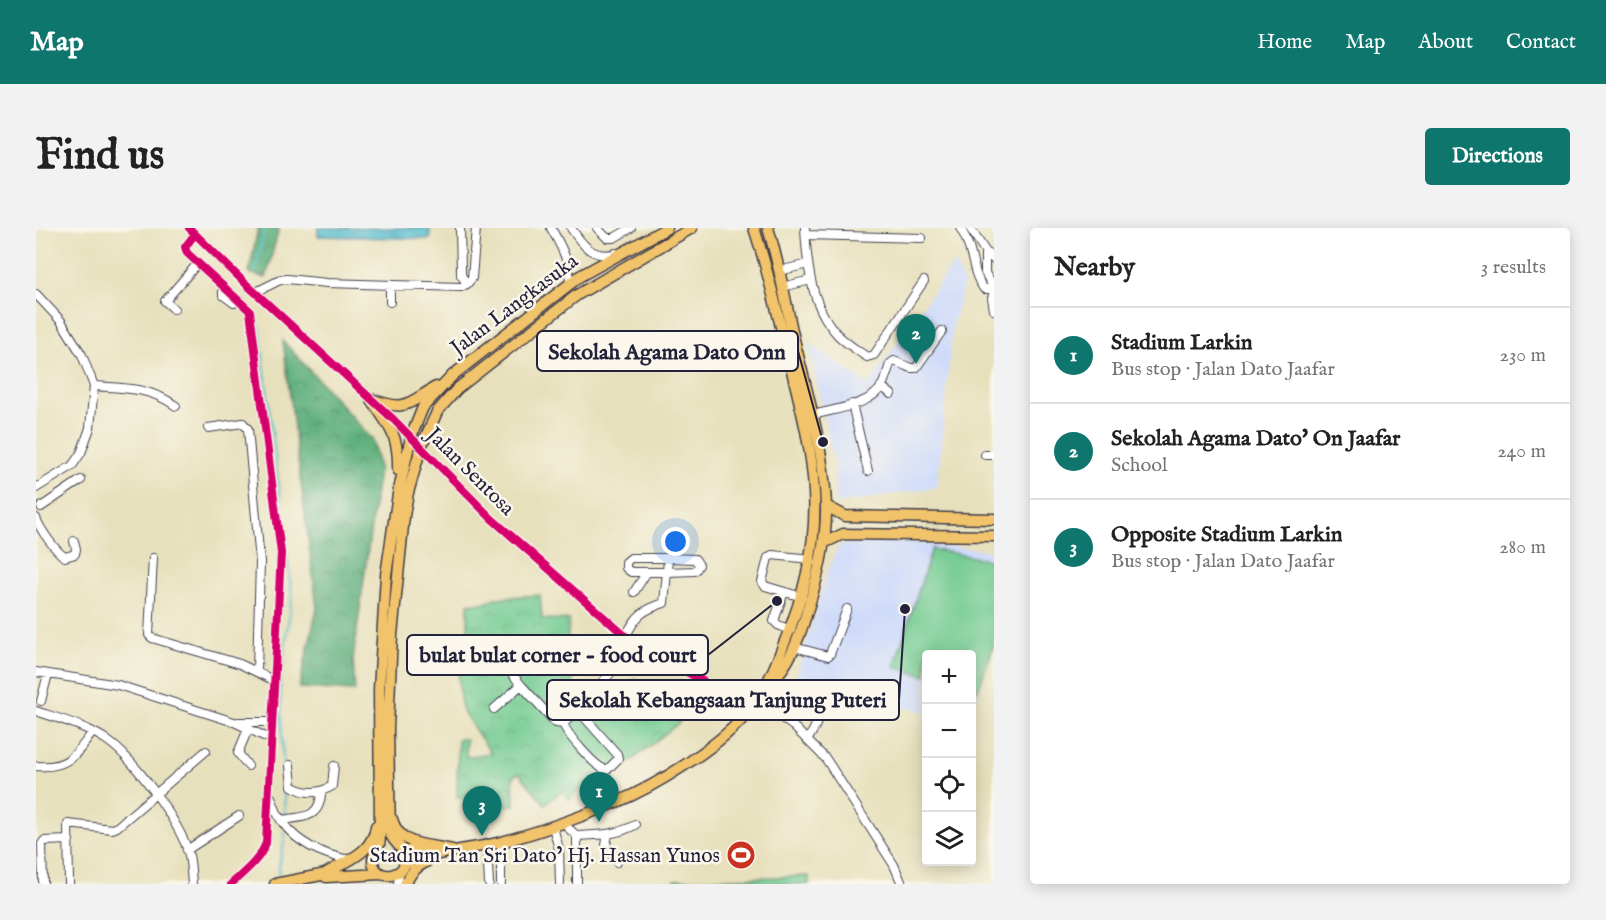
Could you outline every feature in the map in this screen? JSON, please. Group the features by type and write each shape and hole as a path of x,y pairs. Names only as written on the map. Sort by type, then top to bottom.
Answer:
{"main road":[{"name":"Jalan Langkasuka","path":"398,494 411,437 423,407 446,381 570,283 667,228"},
{"path":"383,877 375,868 372,860 377,848 383,789 392,635 404,516 421,447 437,412 457,389 577,295 692,228"},
{"path":"754,228 775,301 802,418 810,460 814,513 811,559 802,597 767,686"},
{"path":"405,884 417,866 453,851 501,842 566,822 619,801 666,776 718,740 781,673 794,647 815,584 824,543 826,506 821,458 813,415 768,229"},
{"path":"371,399 388,405 401,406 446,381"},
{"path":"371,399 395,436 399,448 398,494 386,575 381,647 383,789 390,833 400,848 400,874"},
{"path":"826,506 845,516 994,519"},
{"path":"824,543 843,534 994,536"},
{"path":"383,789 394,829 400,836 409,842 453,851"},
{"path":"317,878 364,851 371,843 383,789"},
{"path":"317,878 353,866 388,842 400,848 453,851"},
{"path":"275,884 317,878 383,877 400,874 453,851"},
{"path":"317,878 369,884"}],"street":[{"path":"460,228 461,275 467,284"},
{"path":"256,292 286,279 308,282 461,287 472,278 476,228"},
{"path":"551,228 565,254 570,283"},
{"path":"572,228 585,248 594,252 608,255 632,247"},
{"path":"597,228 607,238 614,238 631,228"},
{"path":"960,228 969,243 978,281 984,289 994,289"},
{"path":"970,228 994,260"},
{"path":"192,231 185,247 187,253 249,309 251,314 281,553 270,739 268,828 263,851 231,884"},
{"name":"Jalan Sentosa","path":"192,231 411,437 492,519 626,636 636,644 793,726 808,739 826,759 858,806 894,866 902,884"},
{"path":"922,238 863,232 806,232 808,264 820,310 839,336 867,357 874,355 924,281"},
{"path":"985,251 985,273 994,289 992,298 994,310"},
{"path":"174,309 165,301 198,263"},
{"path":"779,271 808,264"},
{"path":"782,287 811,280"},
{"path":"390,285 390,302"},
{"path":"36,294 61,321 77,346 94,386 90,428 81,453 72,466 36,488"},
{"path":"813,415 874,395 881,386 890,364 894,361 916,368 942,331"},
{"path":"94,386 147,391 176,406"},
{"path":"881,386 891,394"},
{"path":"852,404 868,471"},
{"path":"208,428 243,423 248,429 260,562 257,668"},
{"path":"41,507 81,480"},
{"path":"36,518 38,526 58,553 65,557 75,554 74,541"},
{"path":"802,597 763,584 768,558 777,555 811,559"},
{"path":"153,558 149,635 152,638 257,668 274,665"},
{"path":"631,558 695,559 699,566 692,572 647,572 629,572 626,562 631,558"},
{"path":"626,636 633,620 646,610 664,603 668,558"},
{"path":"634,592 647,572"},
{"path":"784,592 774,621 790,630"},
{"path":"794,647 824,656 830,654 848,609"},
{"path":"563,724 636,644"},
{"path":"506,666 556,723 563,724 578,745 601,769 607,770 618,759 617,754 578,710"},
{"path":"257,668 273,680"},
{"path":"36,672 118,685 234,722 270,739"},
{"path":"41,701 48,674"},
{"path":"494,709 521,685"},
{"path":"804,700 818,704 820,709 815,727 808,739"},
{"path":"36,711 70,722 106,739 125,754 180,833 188,850 192,884"},
{"path":"234,722 271,722"},
{"path":"248,729 238,753 248,766"},
{"path":"36,766 51,768 66,761 78,753 93,733"},
{"path":"69,884 68,825 112,829 117,827 206,751"},
{"path":"290,765 292,786 310,792 321,791 332,786 334,766"},
{"path":"284,820 307,817 315,812 319,806 321,791"},
{"path":"270,794 292,834 305,844 328,855 350,860"},
{"path":"188,850 240,816"},
{"path":"566,822 568,828 577,836 608,834 623,831 635,825"},
{"path":"553,826 560,849 560,884"},
{"path":"608,834 606,845 617,862"},
{"path":"577,836 577,884"},
{"path":"43,884 42,843 69,840"},
{"path":"501,842 501,884"},
{"path":"488,845 489,884"}],"shaded area":[{"path":"954,262 964,283 953,323 937,487 835,504 835,466 808,342 868,385"},
{"path":"896,541 994,551 994,644 976,699 976,650 922,650 922,711 794,684 827,574 839,545"}],"green space":[{"path":"258,228 279,228 266,278 249,273"},
{"path":"283,341 373,440 379,468 353,660 355,691 299,688 317,608"},
{"path":"932,549 994,561 994,644 978,690 976,689 976,650 922,650 922,675 894,667"},
{"path":"540,595 542,619 569,620 567,645 592,645 589,667 577,669 568,696 590,713 636,678 680,722 603,783 594,775 569,800 562,791 545,804 519,773 513,777 514,805 475,808 474,802 457,797 458,739 466,739 466,757 491,753 463,712 460,698 457,648 468,646 468,604 488,602 495,598"},
{"path":"809,876 809,884 675,884 675,880"}],"water":[{"path":"318,228 430,228 430,239 318,236"}],"waterway":[{"path":"255,272 265,228"},
{"path":"259,322 292,596 280,681 285,817"},
{"path":"279,878 285,831"}],"cycle path":[{"path":"189,228 246,284 394,420 492,519 631,641 751,708"},
{"path":"195,234 185,247 187,253 250,311 281,553 266,843 255,861 231,884"}],"place":[{"name":"Sekolah Agama Dato' On Jaafar","path":"916,364"},
{"name":"Sekolah Agama Dato Onn","path":"823,442"},
{"name":"bulat bulat corner - food court","path":"777,601"},
{"name":"Sekolah Kebangsaan Tanjung Puteri","path":"905,609"},
{"name":"Stadium Larkin","path":"599,822"},
{"name":"Opposite Stadium Larkin","path":"482,836"},
{"name":"Stadium Tan Sri Dato’ Hj. Hassan Yunos","path":"741,855"}]}
